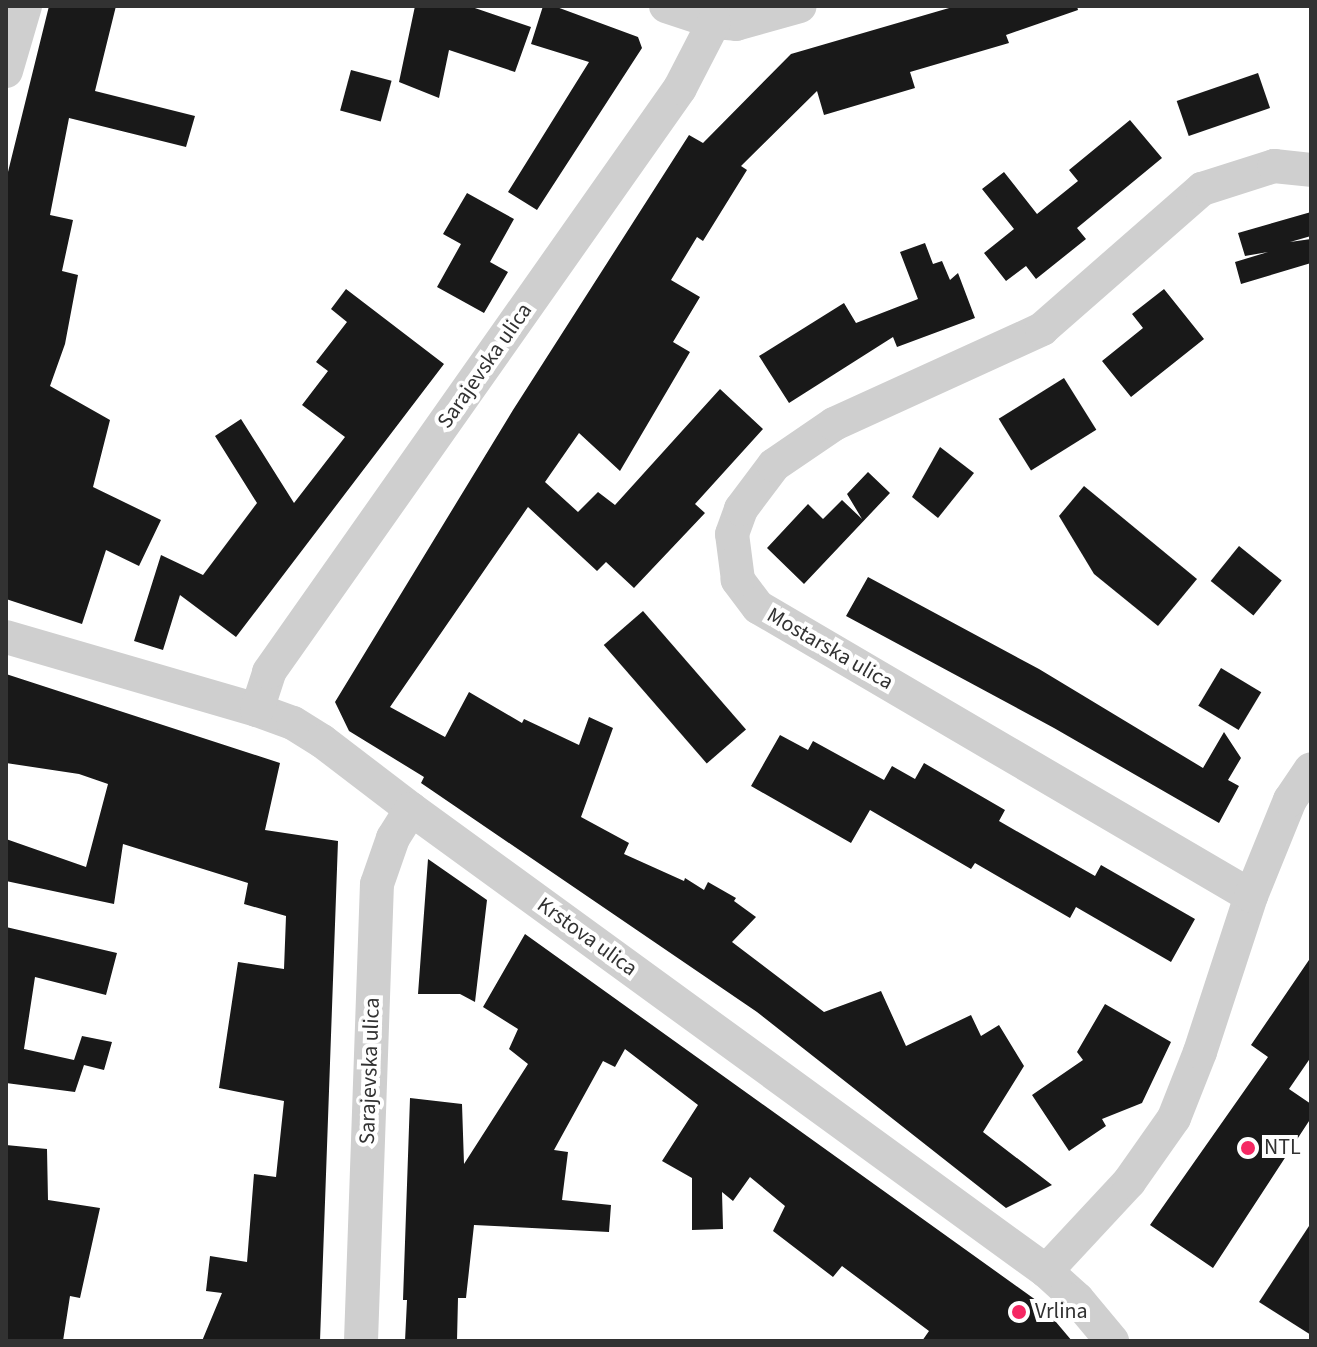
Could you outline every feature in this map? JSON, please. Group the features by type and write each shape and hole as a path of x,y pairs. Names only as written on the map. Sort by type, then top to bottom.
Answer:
{"street":[{"path":"6,71 25,6"},
{"path":"666,6 714,22 736,24 800,6"},
{"name":"Sarajevska ulica","path":"257,710 269,672 680,88 714,22"},
{"name":"Mostarska ulica","path":"1251,896 758,607 738,580 732,534 741,509 774,465 834,424 1042,329 1202,189 1274,166 1311,170"},
{"name":"Krstova ulica","path":"6,637 257,710 293,723 322,741 1046,1271 1077,1299 1112,1341"},
{"path":"1046,1271 1129,1182 1174,1118 1200,1052 1251,896 1290,800 1311,769"},
{"name":"Sarajevska ulica","path":"361,1341 377,884 393,838 411,809"}],"building":[{"path":"49,6 116,6 95,91 195,116 186,147 69,118 50,215 73,220 62,271 78,275 65,344 50,386 110,420 93,487 161,520 139,566 106,550 82,624 6,599 6,180"},
{"path":"415,6 469,6 531,27 515,72 449,50 439,98 399,82"},
{"path":"543,6 554,6 638,37 642,48 537,210 508,192 589,62 531,44"},
{"path":"956,6 1077,6 1078,10 1006,35 1009,43 910,72 915,88 824,115 817,91 741,166 747,170 703,241 697,237 671,280 700,297 673,342 690,352 620,471 579,433 545,482 578,512 598,492 615,505 720,389 763,429 695,504 705,513 634,588 606,562 597,571 528,507 390,707 445,737 469,692 522,723 524,719 579,745 589,717 613,728 581,817 629,843 624,854 684,881 685,878 704,890 708,882 736,898 734,901 756,917 732,942 824,1012 881,991 906,1046 971,1015 981,1036 999,1025 1024,1066 983,1132 1052,1185 1006,1208 757,1012 421,783 424,777 349,731 335,702 513,410 689,135 703,143 791,54"},
{"path":"351,70 392,81 381,121 340,111"},
{"path":"1258,73 1270,108 1189,136 1177,101"},
{"path":"1130,120 1162,158 1077,228 1086,239 1036,279 1026,266 1006,281 984,253 1014,229 982,189 1004,172 1037,214 1078,181 1069,170"},
{"path":"467,193 514,219 490,262 508,272 484,313 437,287 461,244 443,234"},
{"path":"1311,212 1311,236 1290,242 1311,239 1311,263 1241,284 1235,262 1268,252 1245,256 1238,233"},
{"path":"925,243 933,264 942,261 950,280 958,273 975,318 897,347 893,337 789,403 759,356 844,303 856,323 918,299 900,252"},
{"path":"346,289 444,364 236,637 180,595 163,650 134,641 161,555 203,575 257,503 215,436 241,419 294,503 345,437 302,405 328,371 316,362 347,322 331,309"},
{"path":"1164,289 1204,339 1131,397 1102,361 1143,328 1132,314"},
{"path":"1064,378 1096,430 1031,471 999,419"},
{"path":"940,447 974,473 938,518 912,497"},
{"path":"868,472 890,493 804,584 767,548 808,504 823,519 842,500 862,519 847,494"},
{"path":"1084,486 1197,579 1158,626 1094,574 1059,516"},
{"path":"1239,546 1282,581 1253,616 1211,581"},
{"path":"868,577 1039,669 1203,768 1224,732 1241,758 1228,780 1239,786 1219,823 1054,728 846,616"},
{"path":"643,611 746,729 707,764 604,645"},
{"path":"1221,668 1261,692 1239,730 1198,706"},
{"path":"6,674 280,763 265,830 338,841 320,1341 202,1341 222,1293 206,1291 210,1256 247,1262 254,1174 276,1177 284,1101 219,1088 238,962 284,969 286,916 244,904 248,883 123,844 114,904 6,881 6,839 86,867 108,784 79,774 6,763"},
{"path":"780,735 808,750 813,741 884,780 892,766 915,779 924,763 1005,810 999,821 1095,876 1101,865 1195,919 1171,962 1076,907 1070,918 975,863 971,869 870,810 851,843 751,786"},
{"path":"428,859 487,900 475,1002 460,994 418,994"},
{"path":"6,927 117,953 106,995 35,977 24,1049 74,1060 82,1036 112,1042 104,1070 84,1065 75,1092 6,1083"},
{"path":"525,934 1040,1303 1072,1341 922,1341 929,1331 842,1266 833,1277 773,1231 785,1206 750,1177 733,1201 722,1192 723,1229 692,1230 692,1178 662,1161 698,1105 625,1049 615,1067 603,1061 554,1150 568,1152 562,1200 611,1205 609,1232 474,1225 466,1298 458,1298 457,1341 405,1341 407,1300 403,1300 410,1098 462,1104 464,1164 528,1064 509,1049 518,1029 483,1007"},
{"name":"NTL","path":"1311,957 1311,1057 1289,1089 1311,1104 1311,1118 1213,1268 1150,1225 1268,1057 1251,1045"},
{"path":"1105,1004 1171,1042 1142,1103 1102,1119 1106,1126 1069,1151 1032,1095 1083,1060 1077,1052"},
{"path":"6,1145 47,1149 48,1200 100,1208 80,1298 70,1296 63,1341 6,1341"},
{"path":"1311,1223 1311,1335 1259,1302"}],"place":[{"name":"NTL","path":"1248,1148"},
{"name":"Vrlina","path":"1019,1312"}]}
